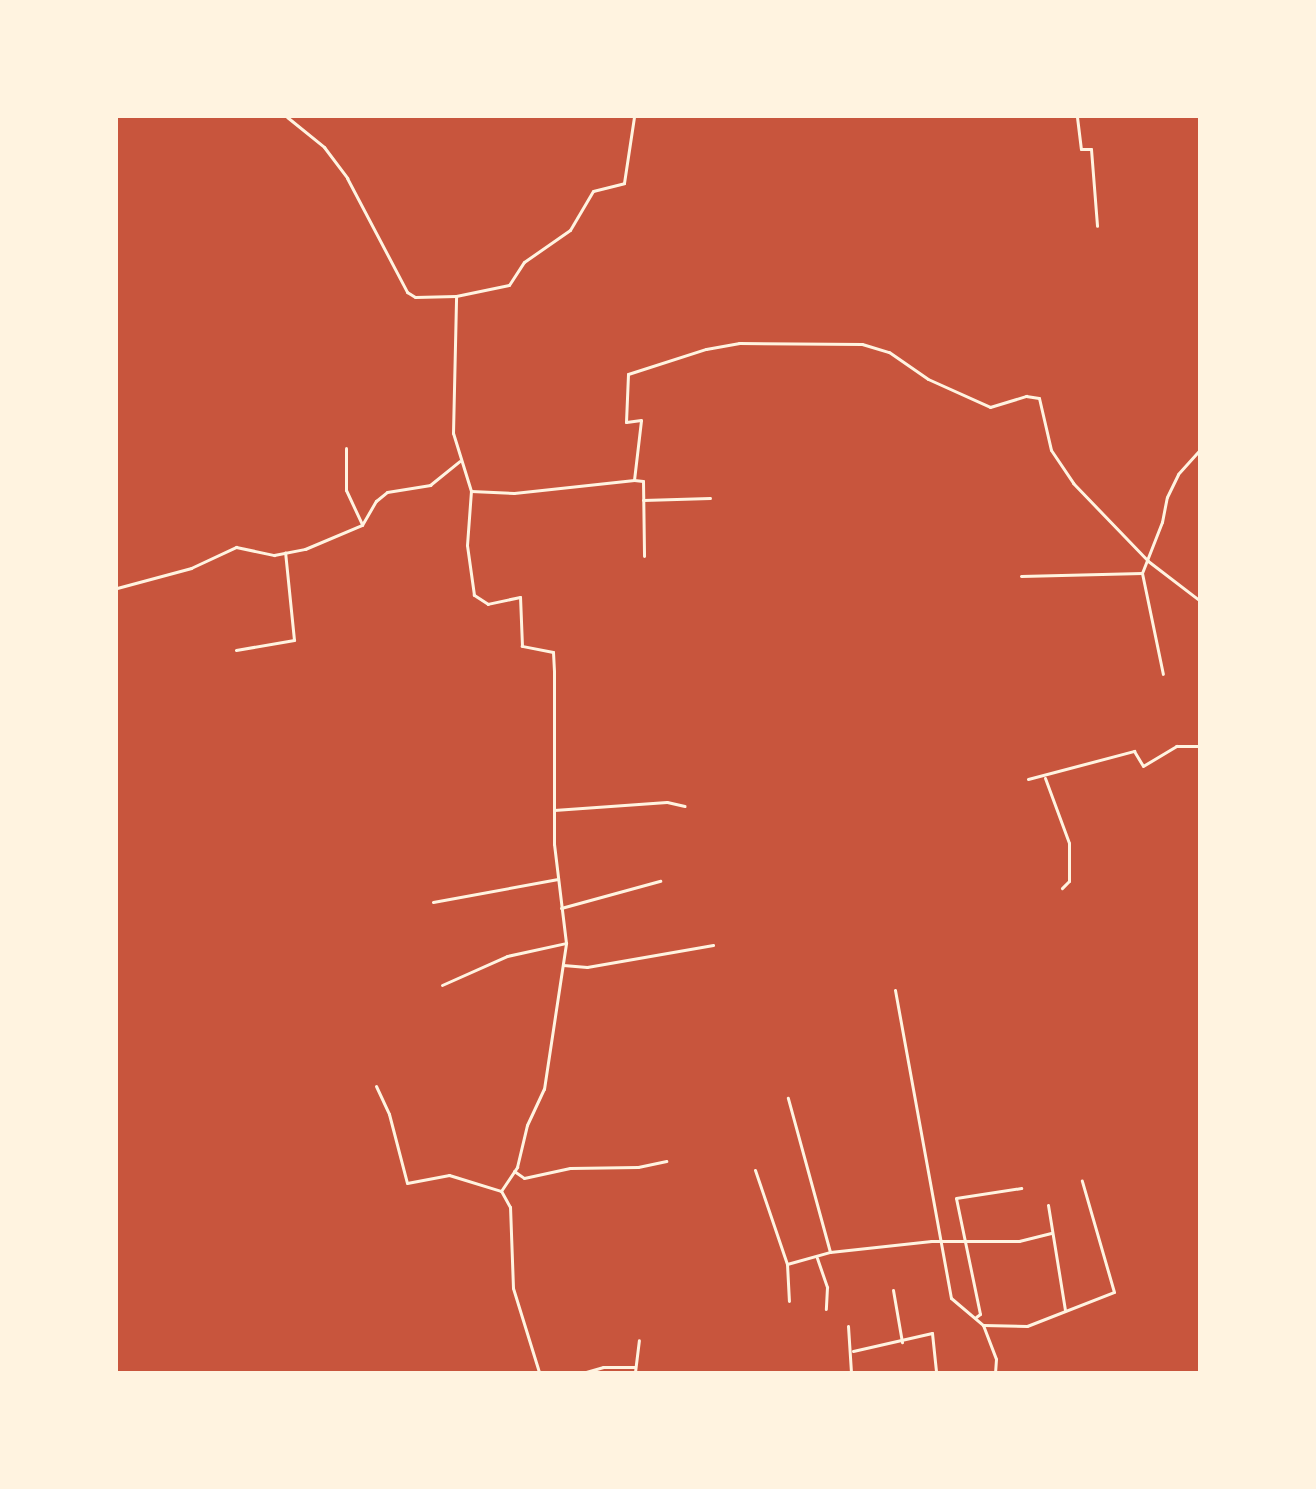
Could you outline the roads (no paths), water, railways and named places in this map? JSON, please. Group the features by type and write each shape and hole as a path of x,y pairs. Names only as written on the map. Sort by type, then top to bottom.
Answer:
{"street":[{"path":"287,117 324,147 347,178 407,292 415,297 456,296 509,285 524,262 570,230 593,191 624,183 634,117"},
{"path":"1077,117 1081,149 1090,149 1096,226"},
{"path":"456,296 453,434 471,491 467,545 474,595 488,604 520,597 522,646 552,652 554,810 558,879 566,943 544,1089 526,1125 514,1171 501,1191"},
{"path":"634,480 641,420 626,422 628,374 706,349 739,343 862,344 889,352 928,379 990,407 1026,396 1039,398 1051,450 1094,507 1148,561 1199,600"},
{"path":"346,448 346,490 362,525"},
{"path":"1163,674 1142,573 1148,561 1167,497 1178,474 1199,450"},
{"path":"117,588 191,568 236,547 259,554 305,549 362,525 382,495 430,486 460,461"},
{"path":"471,491 514,493 634,480 643,481 645,556"},
{"path":"643,500 710,498"},
{"path":"236,650 294,640 285,552"},
{"path":"1021,576 1142,573"},
{"path":"1028,779 1044,778 1134,751 1143,766 1176,746 1199,746"},
{"path":"1044,778 1069,843 1069,881 1062,888"},
{"path":"554,810 667,802 685,806"},
{"path":"433,902 558,879"},
{"path":"561,908 660,881"},
{"path":"442,985 507,956 566,943"},
{"path":"563,965 587,967 713,945"},
{"path":"895,990 951,1298 983,1325 996,1359 995,1372"},
{"path":"376,1086 388,1114 407,1183 449,1175 501,1191 510,1207 513,1288 539,1372"},
{"path":"788,1098 830,1252"},
{"path":"514,1171 524,1178 570,1168 638,1167 666,1161"},
{"path":"755,1170 787,1264 789,1301"},
{"path":"983,1325 1027,1326 1114,1292 1082,1180"},
{"path":"976,1317 980,1314 967,1241 956,1198 1021,1188"},
{"path":"1048,1205 1065,1310"},
{"path":"787,1264 817,1258 830,1252 940,1242 1019,1241 1052,1233"},
{"path":"817,1258 827,1287 826,1309"},
{"path":"893,1290 902,1342"},
{"path":"848,1326 853,1351 851,1372"},
{"path":"853,1351 902,1342 932,1333 936,1372"},
{"path":"635,1372 639,1340"},
{"path":"586,1372 603,1367 634,1367"}]}
